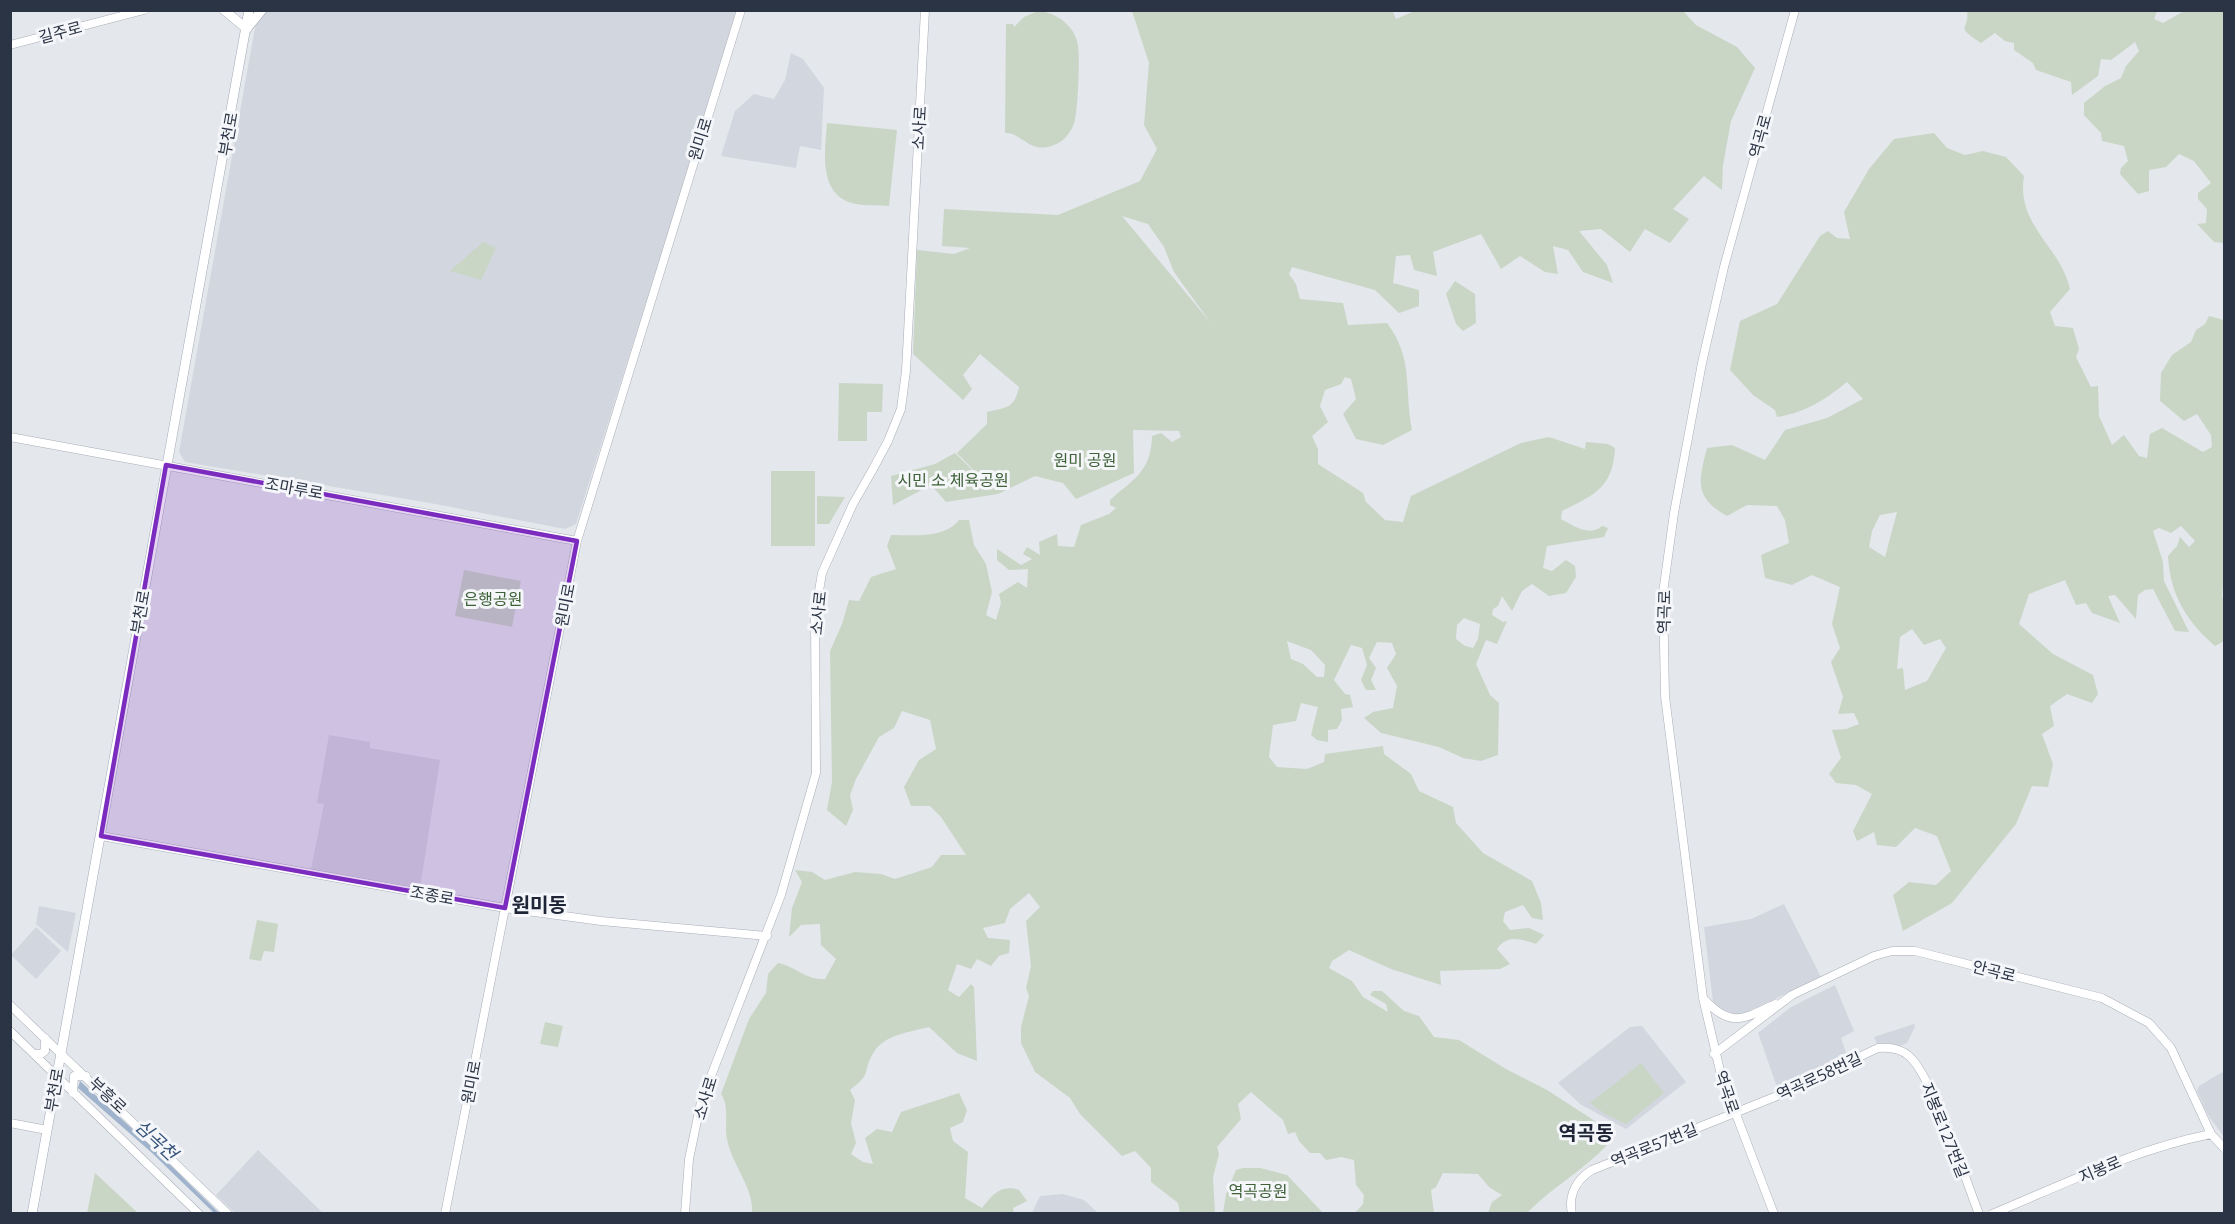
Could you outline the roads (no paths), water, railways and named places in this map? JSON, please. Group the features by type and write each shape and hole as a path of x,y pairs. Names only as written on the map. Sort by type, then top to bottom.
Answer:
{"main road":[{"path":"224,10 247,29 261,10"},
{"name":"부천로","path":"32,1214 249,10"}],"street":[{"name":"길주로","path":"10,45 144,10"},
{"name":"원미로","path":"445,1214 577,541 741,10"},
{"name":"소사로","path":"685,1214 689,1159 701,1102 767,936 816,773 815,615 822,573 853,504 888,441 901,409 906,371 925,10"},
{"name":"역곡로","path":"1774,1214 1734,1113 1714,1054 1703,998 1665,696 1663,593 1681,471 1707,342 1724,267 1795,10"},
{"name":"조마루로","path":"10,437 577,541"},
{"name":"조종로","path":"101,836 506,908 601,921 767,936"},
{"name":"안곡로","path":"1714,1054 1792,995 1874,956 1904,950 1926,953 2102,998 2133,1013 2160,1033 2183,1070 2211,1134 2224,1148"},
{"path":"1703,998 1720,1016 1736,1019 1751,1016 1792,995"},
{"name":"부흥로","path":"10,1005 87,1076 228,1214"},
{"name":"부흥로","path":"10,1031 199,1214"},
{"path":"34,1054 41,1054 45,1051 45,1037"},
{"name":"역곡로58번길","path":"1734,1113 1819,1078 1878,1048 1886,1047 1904,1052"},
{"name":"지봉로127번길","path":"1904,1052 1922,1072 1979,1214"},
{"path":"73,1093 74,1076 87,1076"},
{"name":"역곡로57번길","path":"1572,1214 1571,1197 1578,1183 1592,1170 1734,1113"},
{"path":"10,1123 47,1130"},
{"name":"지봉로","path":"1992,1214 2142,1152 2172,1142 2211,1134"}],"water":[{"path":"80,1081 219,1213 214,1213 151,1152 78,1088"}],"district":[{"name":"원미동","path":"539,905"},
{"name":"역곡동","path":"1586,1133"}],"park label":[{"name":"원미 공원","path":"1085,460"},
{"name":"시민 소 체육공원","path":"953,480"},
{"name":"은행공원","path":"493,599"},
{"name":"역곡공원","path":"1258,1191"}],"water label":[{"name":"심곡천","path":"156,1140"}]}
